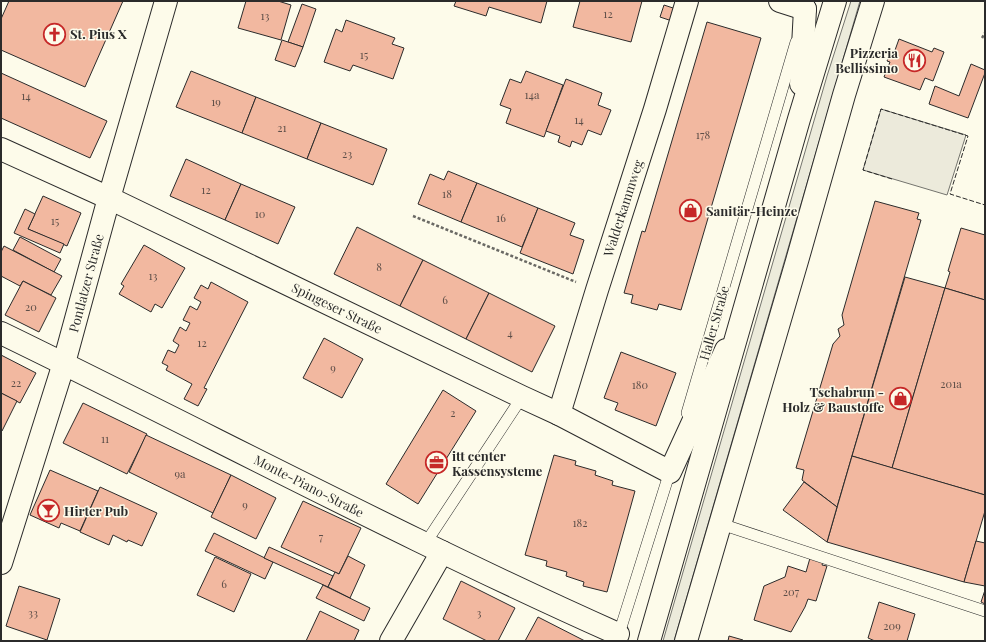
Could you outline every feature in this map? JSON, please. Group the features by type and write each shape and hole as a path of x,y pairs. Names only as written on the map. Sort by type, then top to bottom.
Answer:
{"street":[{"name":"Pontlatzer Straße","path":"1,563 5,537 64,364 109,198 166,1"},
{"name":"Walderkammweg","path":"559,414 655,109 687,1"},
{"path":"780,1 808,5 799,119"},
{"name":"Haller Straße","path":"649,641 799,119 835,1"},
{"path":"686,641 872,1"},
{"name":"Spingeser Straße","path":"1,149 109,198 559,414 670,472"},
{"name":"Haller Straße","path":"670,472 746,307"},
{"name":"Monte-Piano-Straße","path":"1,333 617,637"},
{"path":"390,641 434,548"}],"lane":[{"name":"Haller Straße","path":"670,472 808,5"},
{"path":"434,548 522,397"},
{"path":"617,637 670,472"},
{"path":"721,524 985,611"}],"path":[{"path":"982,38 985,32"},
{"path":"413,216 597,290"}],"shaded area":[{"path":"851,1 860,1 674,641 663,641 827,76"},
{"path":"881,109 966,135 947,195 863,170"}],"building":[{"name":"St. Pius X","path":"9,1 123,1 85,87 1,50 1,19"},
{"path":"246,1 278,1 291,5 281,40 238,28"},
{"path":"456,1 547,1 541,23 489,7 486,16 454,6"},
{"path":"580,1 642,1 631,42 573,27"},
{"path":"302,4 316,9 303,47 288,42"},
{"path":"664,5 676,9 672,21 660,17"},
{"path":"346,20 395,38 392,44 404,48 393,79 353,65 350,71 324,62 336,29 342,32"},
{"path":"707,22 761,38 681,310 659,304 657,310 631,303 633,295 624,293 642,231 645,232"},
{"path":"899,39 932,52 934,48 944,52 933,81 925,78 920,90 884,77 890,62 887,61 891,52 894,53"},
{"path":"282,40 303,47 295,67 275,60"},
{"path":"971,64 985,70 985,73 968,118 929,104 935,86 959,96"},
{"path":"191,71 256,97 242,133 176,107"},
{"path":"526,71 563,85 544,137 506,123 511,109 500,105 510,79 521,83"},
{"path":"1,73 107,121 90,158 1,118"},
{"path":"566,79 602,93 598,105 611,110 601,135 588,130 582,145 572,141 570,147 558,142 560,136 546,131"},
{"path":"256,97 321,123 307,159 242,133"},
{"path":"321,123 387,149 373,185 307,159"},
{"path":"186,159 241,184 225,220 170,196"},
{"path":"448,171 477,183 461,222 418,204 430,174 444,180"},
{"path":"477,183 538,208 522,247 461,222"},
{"path":"241,184 295,207 278,244 225,220"},
{"path":"43,196 81,213 67,246 28,229"},
{"path":"875,201 919,213 917,219 921,220 837,507 802,480 804,470 796,468 833,344 840,336 838,329 844,325 842,315"},
{"path":"538,208 575,223 570,235 584,240 573,274 520,253"},
{"path":"25,209 35,214 28,229 64,244 60,253 14,233"},
{"path":"357,227 423,260 400,306 334,274"},
{"path":"961,228 985,235 985,300 945,288 950,272 948,271"},
{"path":"20,237 61,259 54,272 13,250"},
{"path":"144,245 185,268 162,308 155,304 151,312 119,294 124,286 121,284"},
{"path":"4,246 62,276 51,295 23,281 20,286 1,276 1,252"},
{"path":"423,260 489,293 466,339 400,306"},
{"path":"905,277 945,288 892,468 852,456"},
{"path":"23,281 56,298 39,332 5,315"},
{"path":"211,282 248,302 204,388 207,389 198,406 184,399 192,384 166,370 168,366 162,363 168,350 175,353 179,345 173,341 180,327 186,331 190,323 183,320 190,306 197,310 201,302 194,298 201,285 208,289"},
{"path":"945,288 985,300 985,495 892,468"},
{"path":"489,293 555,326 532,372 466,339"},
{"path":"324,338 363,359 342,398 303,378"},
{"path":"621,352 676,373 656,426 615,410 618,403 604,398"},
{"path":"1,355 36,373 20,403 1,393"},
{"path":"443,390 476,411 418,504 386,484"},
{"path":"1,393 17,401 2,431 1,431"},
{"path":"83,403 147,434 127,474 63,443"},
{"path":"146,435 231,475 213,513 129,472"},
{"path":"554,455 576,461 575,465 596,471 595,475 613,481 612,485 635,491 607,592 583,586 584,582 566,576 567,572 546,566 547,561 525,555"},
{"path":"852,456 985,495 985,511 964,582 827,542"},
{"path":"50,470 98,491 80,531 61,523 59,528 30,515"},
{"path":"231,475 276,498 256,539 211,517"},
{"path":"804,482 837,507 827,542 783,510"},
{"path":"100,487 157,513 142,546 128,540 127,542 113,535 109,545 80,532"},
{"path":"303,501 361,528 339,574 281,547"},
{"path":"214,533 273,562 265,579 205,551"},
{"path":"976,541 985,543 985,586 964,582"},
{"path":"269,547 333,576 328,587 264,558"},
{"path":"348,556 365,565 350,598 328,587 335,572 339,574"},
{"path":"215,557 251,574 234,612 197,595"},
{"path":"810,558 823,562 822,565 827,566 816,601 808,599 791,632 754,620 764,586 785,577 788,566 806,572"},
{"path":"461,581 515,608 498,641 487,641 443,619"},
{"path":"323,585 370,608 364,621 316,598"},
{"path":"19,586 60,599 47,640 6,626"},
{"path":"985,590 985,604 981,602"},
{"path":"879,602 915,614 907,641 875,641 868,638"},
{"path":"320,611 359,630 354,641 306,641"},
{"path":"538,617 585,641 525,641"},
{"path":"729,636 743,640 743,641 728,641"}],"fence":[{"path":"892,179 863,170 881,109 968,136 950,194 985,205"}],"place":[{"name":"St. Pius X","path":"55,34"},
{"name":"Pizzeria Bellissimo","path":"914,60"},
{"name":"Sanitär-Heinze","path":"691,211"},
{"name":"Tschabrun - Holz & Baustoffe","path":"900,399"},
{"name":"itt center Kassensysteme","path":"436,463"},
{"name":"Hirter Pub","path":"49,511"}]}
